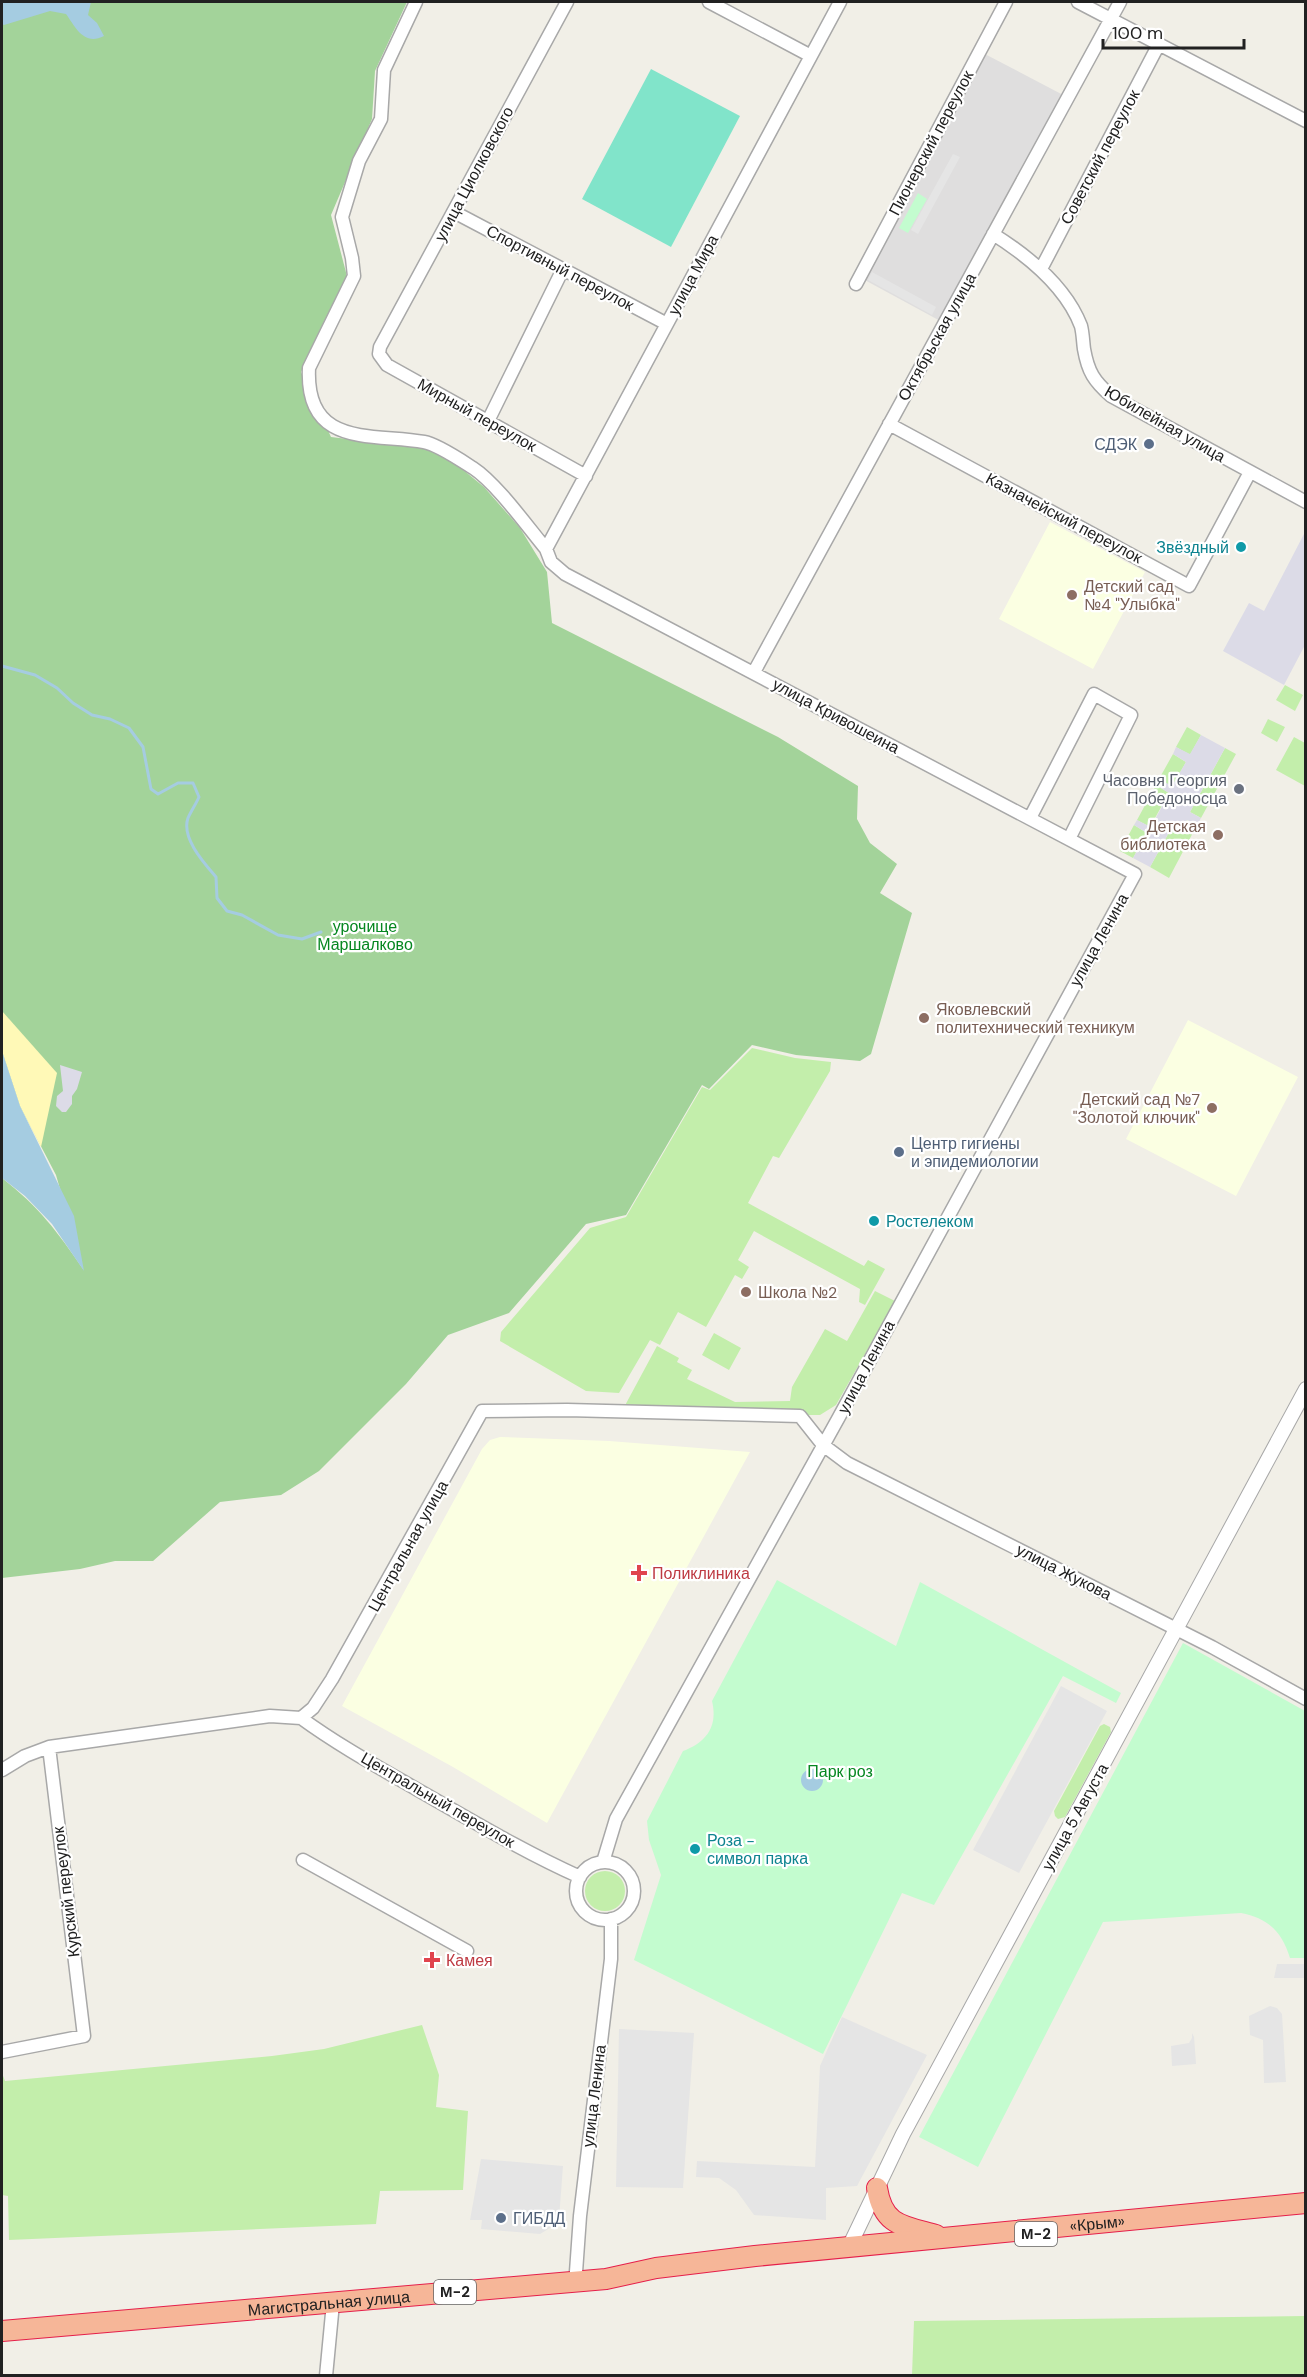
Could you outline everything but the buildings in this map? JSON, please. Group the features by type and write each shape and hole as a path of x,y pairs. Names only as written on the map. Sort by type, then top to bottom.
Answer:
{"highway":[{"path":"877,2188 879,2204 890,2220 903,2226 947,2238"},
{"name":"«Крым»","path":"890,2245 1305,2204"},
{"name":"«Крым»","path":"849,2247 930,2244 1305,2208"},
{"name":"Магистральная улица","path":"2,2322 576,2272 656,2268 849,2247"},
{"name":"Магистральная улица","path":"2,2331 606,2279 656,2268"}],"street":[{"name":"улица Кривошеина","path":"416,2 384,70 381,119 359,161 342,218 354,276 309,368 311,396 318,411 329,423 352,435 427,442 474,469 546,549 551,561 565,574 1135,874"},
{"name":"улица Циолковского","path":"380,347 567,2"},
{"path":"709,2 811,56"},
{"name":"улица Мира","path":"546,549 840,2"},
{"name":"Пионерский переулок","path":"856,284 1006,2"},
{"path":"1078,2 1305,121"},
{"name":"Октябрьская улица","path":"754,672 1120,2"},
{"name":"Советский переулок","path":"1041,269 1160,44"},
{"name":"Спортивный переулок","path":"454,212 667,324"},
{"name":"Юбилейная улица","path":"993,234 1013,246 1041,269 1072,308 1082,329 1088,367 1095,381 1124,403 1305,502"},
{"path":"488,421 563,269"},
{"name":"Мирный переулок","path":"380,347 382,361 387,365 585,476"},
{"name":"Казначейский переулок","path":"889,424 1189,586 1250,472"},
{"path":"1030,819 1094,694 1131,715 1069,839"},
{"name":"улица Ленина","path":"603,1862 616,1819 824,1445 1135,874"},
{"name":"улица 5 Августа","path":"849,2247 903,2134 1305,1389"},
{"name":"Центральная улица","path":"301,1718 313,1708 338,1669 482,1411 567,1410 800,1416 824,1445"},
{"name":"улица Жукова","path":"824,1445 847,1462 1177,1629 1305,1699"},
{"path":"2,1770 26,1756 49,1747 270,1716 301,1718"},
{"name":"Центральный переулок","path":"301,1718 327,1737 425,1794 551,1864 580,1877"},
{"name":"Курский переулок","path":"2,2052 84,2036 49,1747"},
{"path":"303,1860 467,1950"},
{"path":"603,1862 614,1863 624,1868 631,1876 634,1898 629,1908 621,1915 600,1920 590,1916 582,1908 577,1898 576,1887 580,1877 594,1864 603,1862"},
{"name":"улица Ленина","path":"576,2272 579,2216 611,1959 611,1919"},
{"path":"326,2376 333,2303"}],"shaded area":[{"path":"981,52 1067,97 944,323 861,278"},
{"path":"953,154 960,157 918,234 911,230"},
{"path":"872,272 936,307 932,315 868,280"},
{"name":"Детский сад №4 \"Улыбка\"","path":"1050,522 1145,572 1093,669 999,619"},
{"path":"1305,532 1305,645 1284,685 1223,651 1249,603 1264,611"},
{"path":"1201,735 1225,748 1190,812 1201,818 1197,825 1187,820 1181,829 1173,825 1150,867 1133,858 1147,833 1134,825 1137,820 1151,827 1169,793 1156,785 1159,779 1172,786 1186,762 1173,754 1176,747 1190,754"},
{"name":"Детский сад №7 \"Золотой ключик\"","path":"1188,1020 1298,1077 1236,1196 1126,1139"},
{"path":"60,1065 82,1072 77,1089 72,1096 72,1104 66,1112 62,1112 56,1106 57,1096 63,1091"},
{"path":"500,1437 609,1441 750,1452 547,1823 453,1767 342,1706 482,1449 490,1440"},
{"path":"1061,1686 1107,1711 1019,1873 973,1850"},
{"path":"1277,1964 1305,1964 1305,1978 1274,1978"},
{"path":"1270,2006 1277,2008 1282,2014 1286,2082 1264,2083 1263,2040 1250,2035 1249,2016"},
{"path":"842,2017 927,2055 857,2186 826,2188 826,2220 754,2215 736,2190 719,2178 696,2177 697,2161 815,2167 820,2066"},
{"path":"619,2029 694,2033 683,2188 616,2187"},
{"path":"1192,2033 1196,2064 1172,2066 1171,2046 1189,2043"},
{"path":"481,2159 563,2166 559,2219 555,2225 540,2234 481,2229 482,2220 470,2220"}],"green space":[{"name":"урочище Маршалково","path":"2,2 407,2 375,71 372,119 331,215 348,280 301,372 331,437 439,450 484,487 520,528 547,572 552,623 778,737 858,786 857,819 870,843 897,864 880,893 912,913 871,1054 860,1061 796,1055 752,1045 709,1089 702,1085 626,1215 586,1224 509,1313 448,1335 406,1384 319,1471 281,1495 220,1502 153,1561 115,1561 80,1569 2,1578 2,1178 47,1220 83,1269 56,1175 20,1106 2,1051"},
{"path":"651,69 740,116 671,247 582,199"},
{"path":"918,193 927,199 908,233 899,228"},
{"path":"1285,685 1303,695 1295,711 1276,700"},
{"path":"1268,719 1285,727 1277,742 1261,733"},
{"path":"1187,727 1201,735 1190,755 1176,747"},
{"path":"1294,737 1305,743 1305,786 1276,770"},
{"path":"1225,748 1236,754 1201,818 1190,812"},
{"path":"1173,754 1186,762 1172,787 1159,779"},
{"path":"1156,785 1169,793 1150,827 1137,820"},
{"path":"1186,820 1197,825 1169,878 1150,867 1173,825"},
{"path":"1134,825 1147,833 1133,858 1120,851"},
{"path":"752,1048 795,1058 831,1062 830,1071 779,1158 773,1156 748,1203 864,1266 868,1260 885,1269 865,1305 859,1302 860,1289 754,1231 738,1260 749,1267 742,1279 735,1275 706,1327 678,1312 660,1345 650,1340 619,1393 586,1391 500,1341 501,1332 590,1228 626,1217 702,1087 710,1090"},
{"path":"875,1291 895,1301 836,1405 820,1415 622,1411 657,1346 679,1358 677,1362 692,1370 687,1379 735,1402 790,1401 792,1387 825,1329 847,1341"},
{"path":"714,1333 741,1348 729,1370 702,1355"},
{"name":"Парк роз","path":"777,1580 896,1646 920,1582 1121,1693 1116,1703 1063,1676 934,1905 902,1893 823,2054 634,1960 661,1875 649,1840 647,1821 683,1751 698,1743 709,1732 713,1718 712,1701"},
{"path":"1183,1643 1305,1711 1305,1958 1290,1958 1283,1941 1273,1928 1259,1918 1241,1913 1103,1922 978,2167 919,2137"},
{"path":"1104,1724 1110,1727 1111,1732 1065,1817 1058,1819 1054,1811 1100,1726"},
{"path":"605,1871 619,1877 625,1891 619,1905 605,1911 591,1905 585,1891 591,1877"},
{"path":"422,2025 439,2075 436,2107 468,2111 463,2190 380,2191 376,2224 9,2240 8,2196 2,2195 2,2073 5,2081 272,2056 324,2049"},
{"path":"1305,2316 1305,2375 912,2375 914,2321"}],"sand":[{"path":"2,1011 57,1073 41,1147 20,1106 2,1051"}],"water":[{"path":"2,2 91,2 88,15 97,23 104,36 91,39 86,37 77,30 66,14 50,11 4,25 2,24"},
{"path":"2,1051 20,1106 74,1216 84,1271 52,1224 25,1196 2,1178"},
{"path":"808,1769 816,1769 823,1776 823,1784 816,1791 808,1791 801,1784 801,1776"}],"waterway":[{"path":"2,666 35,675 57,688 73,703 92,715 110,719 129,728 143,747 151,789 158,794 178,783 193,783 199,797 188,818 188,834 195,850 216,877 217,898 227,911 242,915 278,935 302,939 321,932"}],"place":[{"name":"СДЭК","path":"1149,444"},
{"name":"Звёздный","path":"1241,547"},
{"name":"Детский сад №4 \"Улыбка\"","path":"1072,595"},
{"name":"Часовня Георгия Победоносца","path":"1239,789"},
{"name":"Детская библиотека","path":"1218,835"},
{"name":"Яковлевский политехнический техникум","path":"924,1018"},
{"name":"Детский сад №7 \"Золотой ключик\"","path":"1212,1108"},
{"name":"Центр гигиены и эпидемиологии","path":"899,1152"},
{"name":"Ростелеком","path":"874,1221"},
{"name":"Школа №2","path":"746,1292"},
{"name":"Поликлиника","path":"639,1573"},
{"name":"Роза - символ парка","path":"695,1849"},
{"name":"Камея","path":"432,1960"},
{"name":"ГИБДД","path":"501,2218"}]}
